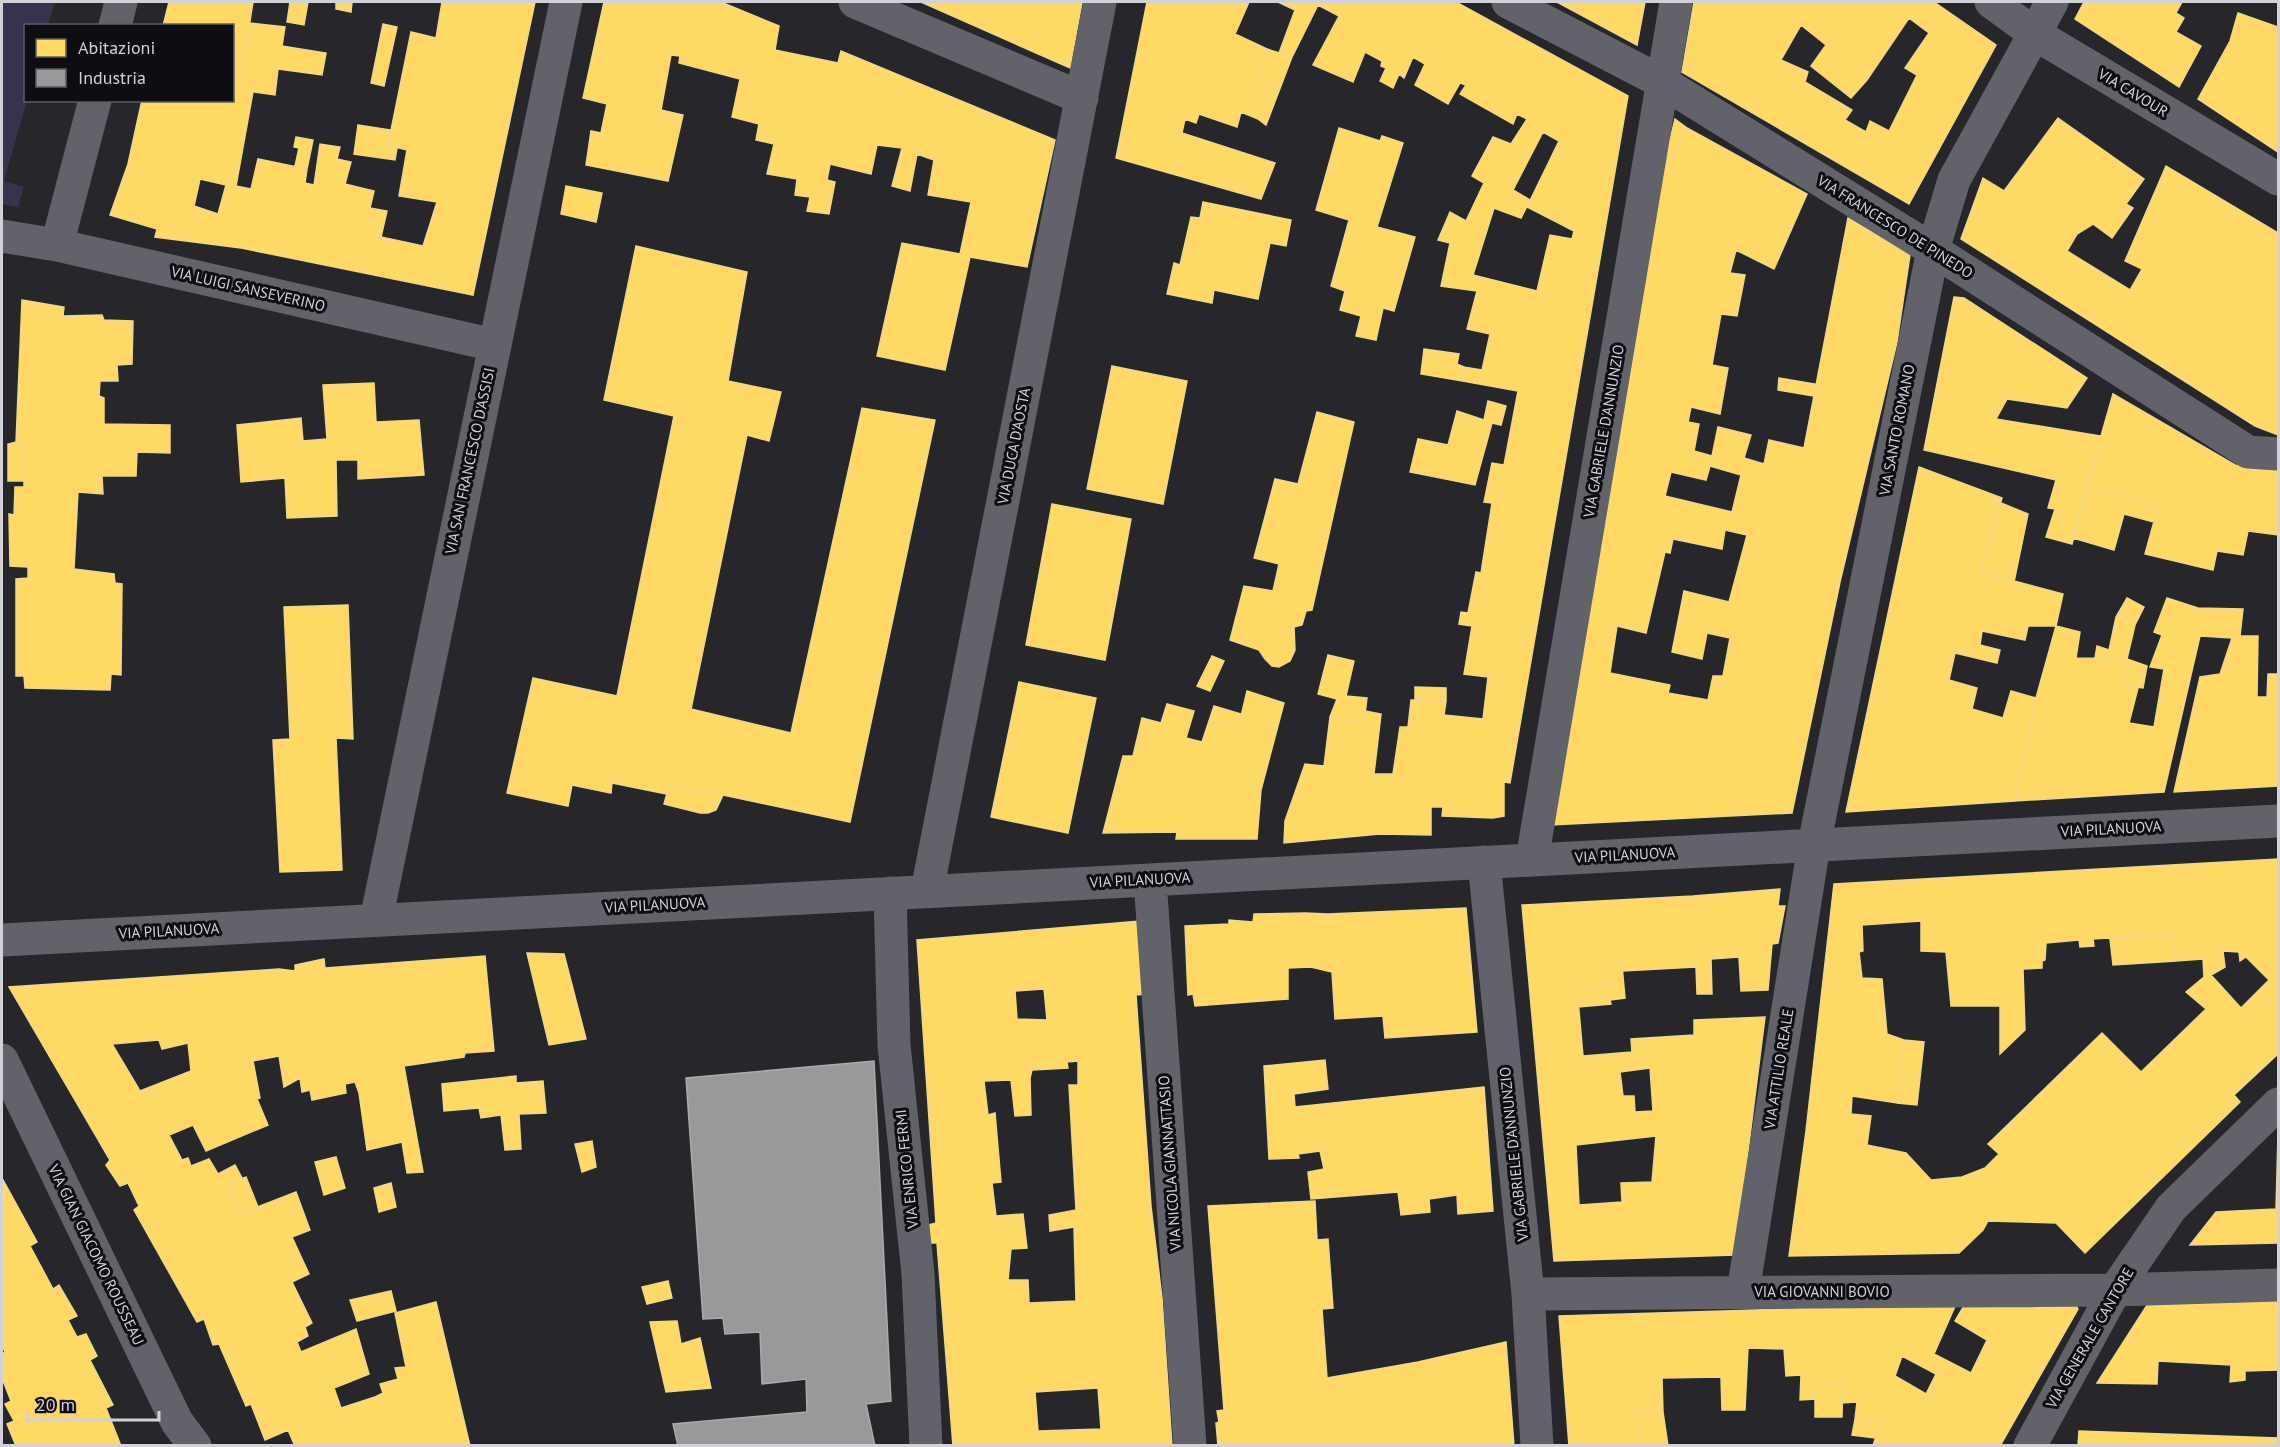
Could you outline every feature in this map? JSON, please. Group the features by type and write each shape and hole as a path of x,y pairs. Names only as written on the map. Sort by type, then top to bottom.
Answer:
{"street":[{"path":"116,24 121,2"},
{"name":"VIA SAN FRANCESCO D'ASSISI","path":"376,920 566,2"},
{"path":"855,2 1082,98"},
{"name":"VIA DUCA D'AOSTA","path":"927,891 1100,2"},
{"name":"VIA FRANCESCO DE PINEDO","path":"1508,2 1662,82 1933,250 2248,452 2278,454"},
{"name":"VIA GABRIELE D'ANNUNZIO","path":"1532,860 1676,2"},
{"name":"VIA CAVOUR","path":"1991,2 2035,34 2278,179"},
{"name":"VIA SANTO ROMANO","path":"1814,845 1933,250 1954,180 2052,2"},
{"path":"57,245 94,102"},
{"name":"VIA LUIGI SANSEVERINO","path":"2,236 57,245 494,345"},
{"name":"VIA PILANUOVA","path":"2,939 2278,821"},
{"name":"VIA ATTILIO REALE","path":"1743,1292 1814,845"},
{"name":"VIA GABRIELE D'ANNUNZIO","path":"1484,862 1528,1294 1537,1446"},
{"name":"VIA NICOLA GIANNATTASIO","path":"1150,880 1190,1446"},
{"name":"VIA ENRICO FERMI","path":"891,893 894,1045 918,1274 927,1446"},
{"name":"VIA GIAN GIACOMO ROUSSEAU","path":"2,1060 177,1422 195,1446"},
{"name":"VIA GENERALE CANTORE","path":"2030,1446 2115,1290 2171,1208 2278,1104"},
{"name":"VIA GIOVANNI BOVIO","path":"1528,1294 2115,1290 2278,1285"}],"shaded area":[{"path":"2,2 55,2 48,24 24,24 24,102 27,102 4,181 24,187 18,207 2,204"}],"building: Abitazioni":[{"path":"169,2 253,2 239,90 253,92 236,186 251,189 258,159 307,169 305,183 314,185 320,144 340,147 337,159 351,162 345,184 374,191 370,208 387,211 381,237 423,246 437,202 399,196 407,150 388,145 411,32 436,38 442,2 535,2 473,295 241,248 155,237 157,229 110,215 128,164 142,102 234,102 234,24 164,24","holes":["200,179 226,185 218,214 194,206"]},
{"path":"290,2 308,2 304,25 287,22"},
{"path":"336,2 352,2 351,12 336,9"},
{"path":"604,2 721,2 779,26 775,50 838,63 841,51 1055,140 1027,267 970,257 945,370 877,356 902,243 960,254 971,202 928,195 934,160 917,154 910,191 892,186 902,148 877,145 871,174 830,164 827,180 835,182 829,214 807,211 810,197 795,195 797,179 767,174 774,144 756,140 759,124 732,117 740,79 679,63 680,56 671,55 661,110 683,115 668,181 586,165 591,131 601,133 607,104 583,98"},
{"path":"921,2 1082,2 1070,68"},
{"path":"1147,2 1249,2 1235,34 1267,49 1256,79 1271,86 1258,119 1241,112 1237,127 1199,114 1196,123 1185,119 1182,133 1275,163 1261,199 1116,158"},
{"path":"1278,2 1456,2 1628,96 1510,783 1504,782 1504,816 1493,818 1442,816 1443,807 1431,807 1431,835 1380,834 1284,843 1285,821 1305,764 1324,766 1330,717 1364,722 1365,711 1381,714 1374,774 1393,774 1400,727 1408,727 1411,700 1446,701 1444,715 1483,719 1488,677 1464,674 1472,626 1459,624 1461,612 1468,613 1476,572 1481,573 1492,503 1484,502 1492,463 1504,465 1518,391 1462,381 1464,367 1482,370 1490,334 1467,329 1477,291 1441,286 1450,243 1438,240 1450,212 1466,221 1484,183 1472,176 1493,137 1511,144 1527,119 1517,114 1513,124 1460,94 1466,85 1460,83 1448,104 1415,85 1425,64 1413,57 1404,78 1399,74 1393,88 1380,81 1386,68 1381,66 1382,61 1365,52 1353,82 1313,65 1339,16 1318,5 1292,57 1279,53 1295,10","holes":["1543,132 1559,141 1527,207 1574,231 1572,239 1550,235 1537,291 1473,275 1494,208 1502,211"]},
{"path":"1557,2 1645,2 1637,45"},
{"path":"1694,2 1934,2 1996,45 1909,204 1682,72","holes":["1909,18 1929,33 1905,68 1917,75 1889,131 1870,121 1866,132 1845,120 1852,110 1805,82 1808,72 1781,60 1801,25 1826,45 1811,66 1851,98 1867,80"]},
{"path":"2084,2 2182,2 2176,13 2184,18 2176,32 2201,46 2179,87 2075,19"},
{"path":"2238,13 2278,27 2278,152 2198,99 2230,41"},
{"path":"250,23 285,27 282,46 326,53 322,75 278,69 275,95 239,90"},
{"path":"383,24 397,27 384,86 371,83"},
{"path":"1267,49 1292,57 1266,125 1258,119 1271,86 1256,79"},
{"path":"2058,118 2144,179 2126,204 2133,208 2112,238 2093,224 2077,234 2067,251 2130,290 2142,269 2125,261 2166,166 2278,233 2278,435 2255,426 1961,239 1983,178 2004,191"},
{"path":"1675,119 1687,128 1672,159 1666,156"},
{"path":"358,125 391,130 388,145 397,148 395,160 354,154"},
{"path":"1339,128 1380,141 1382,136 1403,143 1377,227 1415,237 1394,311 1383,308 1376,340 1356,336 1361,316 1340,310 1345,291 1331,286 1349,220 1316,210"},
{"path":"1687,128 1807,194 1774,269 1736,250 1730,273 1745,275 1737,316 1721,314 1712,365 1728,368 1720,414 1691,407 1688,422 1699,424 1694,451 1712,456 1718,427 1751,435 1744,458 1764,464 1769,440 1804,448 1848,218 1910,255 1897,342 1840,582 1792,813 1551,825 1666,156 1672,159","holes":["1710,466 1741,475 1732,512 1665,496 1671,472 1706,480","1725,530 1747,535 1729,602 1684,591 1672,652 1702,659 1707,633 1730,638 1723,676 1713,676 1708,700 1668,693 1670,685 1610,673 1617,626 1646,633 1665,552 1670,553 1673,539 1722,549"]},
{"path":"296,137 313,140 307,169 295,166 299,148 294,147"},
{"path":"566,186 602,193 596,222 561,214"},
{"path":"1513,190 1530,200 1521,218 1502,211"},
{"path":"1203,202 1291,220 1286,246 1270,243 1258,299 1214,290 1212,303 1167,294 1174,263 1180,265 1191,217 1200,218"},
{"path":"636,246 747,272 728,381 781,392 769,441 747,435 691,709 791,733 862,408 935,420 850,822 669,786 667,794 612,783 611,793 572,785 568,806 507,793 533,678 617,696 674,416 604,400"},
{"path":"1954,297 1964,298 2087,378 2067,408 2007,399 1996,419 2101,436 2072,544 2046,537 2055,509 2048,508 2056,480 1924,450"},
{"path":"22,300 64,307 63,316 102,315 104,320 133,321 132,364 117,365 118,381 100,381 99,396 104,398 104,424 170,425 170,453 137,452 136,476 102,476 103,494 78,492 74,569 114,574 115,583 122,584 121,675 111,674 110,690 25,688 24,676 16,676 16,579 28,578 28,567 10,566 9,514 14,515 15,487 24,487 24,444 16,442"},
{"path":"1424,349 1459,354 1457,364 1464,367 1462,381 1421,374"},
{"path":"1112,366 1187,381 1163,504 1087,489"},
{"path":"1779,378 1815,384 1813,396 1778,390"},
{"path":"374,383 376,422 419,420 424,475 358,479 358,460 336,460 337,516 287,518 285,478 241,482 237,425 301,418 303,441 327,439 323,385"},
{"path":"2113,394 2235,465 2278,470 2278,535 2248,531 2243,555 2217,551 2213,570 2145,554 2158,507 2087,485"},
{"path":"1488,401 1506,406 1501,425 1492,423 1475,485 1410,472 1418,439 1448,445 1457,411 1484,420"},
{"path":"1317,412 1354,422 1312,610 1306,611 1302,625 1294,627 1295,650 1290,661 1279,667 1272,666 1259,650 1230,640 1244,586 1273,591 1279,564 1254,558 1275,479 1298,484"},
{"path":"16,442 24,444 24,481 8,481 8,444"},
{"path":"1919,467 2002,498 1980,572 2063,594 2056,626 2028,626 2025,640 1982,631 1980,645 2000,650 1997,663 1955,653 1949,680 1977,688 1972,709 2003,718 2011,691 2036,698 2015,801 1846,812"},
{"path":"2087,485 2158,507 2154,522 2124,514 2114,550 2073,538"},
{"path":"2001,503 2028,514 2014,582 1980,572"},
{"path":"1052,504 1131,519 1105,660 1026,645"},
{"path":"2127,598 2144,607 2135,625 2127,659 2095,658 2097,646 2109,650 2116,617"},
{"path":"2167,598 2198,608 2243,609 2240,636 2258,636 2257,697 2267,697 2268,674 2278,674 2278,786 2174,792 2200,677 2220,674 2232,638 2200,636 2164,792 2015,801 2036,698 2056,626 2080,632 2076,658 2127,659 2121,685 2138,688 2129,723 2154,727 2164,669 2150,667 2162,635 2154,632"},
{"path":"348,605 353,739 336,738 342,870 280,872 273,740 290,739 284,607"},
{"path":"1328,655 1354,661 1346,696 1367,698 1364,722 1330,717 1337,699 1318,694"},
{"path":"1212,656 1224,661 1210,691 1197,686"},
{"path":"2127,659 2147,666 2143,688 2121,685"},
{"path":"1019,682 1096,698 1068,833 991,817"},
{"path":"1415,687 1446,688 1446,701 1415,699"},
{"path":"1247,691 1284,703 1261,790 1257,839 1176,839 1177,832 1103,833 1123,756 1133,756 1142,718 1161,723 1167,704 1194,711 1186,738 1202,742 1209,721 1238,729"},
{"path":"1214,706 1241,714 1238,729 1209,721"},
{"path":"669,786 723,795 716,810 700,813 664,804"},
{"path":"2278,859 2278,1054 2234,1095 2240,1102 2085,1253 2056,1223 1988,1221 1983,1230 1959,1253 1789,1256 1806,1131 1834,884","holes":["1921,921 1921,951 1946,952 1951,1006 2000,1006 2000,1054 2025,1030 2023,969 2042,968 2046,943 2079,940 2080,947 2094,946 2093,939 2173,934 2176,961 2203,959 2204,977 2186,992 2206,1009 2141,1072 2102,1033 1988,1144 1999,1154 1985,1168 1962,1177 1931,1180 1906,1153 1867,1145 1871,1116 1851,1114 1852,1096 1897,1103 1904,1040 1887,1034 1882,979 1862,978 1859,952 1863,951 1862,925","2223,951 2239,952 2240,961 2246,957 2269,980 2241,1008 2211,975 2225,967"]},
{"path":"1780,889 1778,906 1785,906 1778,943 1772,944 1768,990 1741,991 1739,957 1711,959 1712,994 1697,994 1696,967 1623,971 1622,965 1611,966 1612,984 1577,988 1583,1056 1632,1052 1631,1039 1694,1035 1694,1020 1765,1017 1735,1255 1554,1261 1522,905","holes":["1650,1068 1653,1111 1635,1112 1634,1096 1623,1096 1620,1072","1656,1136 1652,1182 1621,1183 1622,1202 1579,1205 1576,1145"]},
{"path":"1466,908 1477,1032 1385,1038 1383,1016 1335,1019 1332,972 1311,967 1288,968 1288,999 1195,1006 1193,994 1188,995 1185,926 1229,924 1229,920 1253,922 1254,914 1328,914"},
{"path":"1140,921 1146,994 1136,995 1151,1206 1162,1298 1172,1446 953,1446 937,1243 929,1243 928,1225 936,1223 917,940","holes":["1044,989 1047,1020 1017,1019 1015,991","1078,1061 1078,1085 1069,1085 1076,1210 1049,1215 1050,1231 1074,1227 1076,1301 1029,1303 1028,1280 1008,1280 1011,1249 1027,1248 1023,1214 996,1216 992,1183 1001,1182 995,1113 988,1115 984,1081 1011,1080 1015,1116 1031,1115 1030,1078 1032,1070 1068,1068 1067,1062","1098,1388 1101,1429 1038,1431 1035,1392"]},
{"path":"2173,934 2176,961 2113,965 2110,939"},
{"path":"527,953 564,954 586,1039 549,1045"},
{"path":"485,956 494,1051 465,1053 464,1057 404,1066 423,1172 407,1173 402,1142 367,1150 359,1093 355,1082 345,1084 346,1093 312,1100 310,1090 302,1092 300,1078 284,1087 279,1056 253,1061 260,1098 257,1099 268,1125 206,1151 193,1125 169,1135 182,1160 188,1158 191,1166 209,1159 218,1174 235,1165 242,1178 227,1185 239,1214 296,1192 310,1230 292,1237 309,1274 292,1282 312,1323 305,1327 308,1336 297,1342 301,1352 356,1329 369,1374 334,1388 341,1408 383,1393 380,1384 398,1379 395,1368 406,1367 395,1313 436,1302 470,1446 295,1446 288,1430 265,1440 251,1404 246,1406 219,1344 213,1345 204,1319 197,1322 134,1210 139,1206 128,1183 120,1186 106,1165 110,1160 9,987 279,969 295,971 295,965 324,959 325,968","holes":["159,1040 162,1049 188,1043 191,1071 140,1091 112,1044"]},
{"path":"1622,965 1625,998 1610,1000 1611,1004 1579,1007 1577,988 1612,984 1611,966"},
{"path":"1904,1040 1924,1042 1917,1105 1897,1103"},
{"path":"1325,1060 1328,1089 1294,1094 1295,1107 1484,1087 1493,1211 1458,1214 1457,1195 1429,1199 1430,1212 1401,1215 1398,1192 1311,1199 1308,1172 1324,1169 1320,1151 1298,1154 1299,1158 1269,1159 1264,1066"},
{"path":"516,1076 516,1083 543,1081 546,1113 519,1114 521,1149 505,1150 501,1115 481,1118 479,1108 444,1111 442,1084"},
{"path":"2278,1135 2278,1243 2190,1245 2216,1212 2276,1209"},
{"path":"592,1141 596,1167 582,1172 575,1144"},
{"path":"336,1157 345,1188 324,1195 315,1162"},
{"path":"246,1177 258,1207 239,1214 227,1185"},
{"path":"2,1178 37,1242 30,1246 53,1289 59,1285 77,1316 68,1320 77,1337 86,1334 97,1356 90,1360 113,1405 106,1408 121,1446 16,1446 7,1424 14,1421 5,1404 11,1401 2,1378 2,1354 5,1352 2,1346"},
{"path":"391,1183 396,1207 379,1212 374,1188"},
{"path":"1315,1201 1317,1240 1328,1239 1333,1308 1322,1309 1327,1378 1418,1362 1506,1342 1514,1446 1218,1446 1217,1411 1224,1410 1208,1206"},
{"path":"668,1281 672,1298 647,1304 642,1287"},
{"path":"391,1291 396,1311 357,1321 350,1300"},
{"path":"2151,1299 2278,1301 2278,1370 2245,1371 2245,1380 2230,1382 2231,1365 2158,1361 2157,1384 2097,1383"},
{"path":"2074,1302 2078,1309 2000,1446 1873,1446 1880,1423 1855,1419 1857,1402 1841,1403 1843,1383 1815,1384 1816,1399 1800,1400 1801,1375 1786,1376 1784,1349 1748,1348 1745,1410 1722,1410 1721,1377 1662,1378 1663,1412 1637,1410 1639,1446 1569,1446 1559,1316 1956,1304 1934,1354 1971,1373 1987,1340 1955,1321 1965,1304","holes":["1902,1356 1936,1374 1926,1394 1895,1376"]},
{"path":"677,1321 681,1344 700,1338 711,1388 666,1392 650,1322"},
{"path":"1843,1383 1842,1417 1815,1417 1815,1384"},
{"path":"1637,1410 1663,1412 1668,1446 1639,1446"},
{"path":"1855,1419 1880,1423 1875,1438 1852,1435"},
{"path":"2079,1431 2278,1438 2278,1446 2078,1446"}],"building: Industria":[{"path":"874,1061 891,1401 866,1404 875,1446 678,1446 673,1424 807,1412 806,1379 762,1384 760,1332 725,1334 723,1318 703,1319 686,1078"}]}
